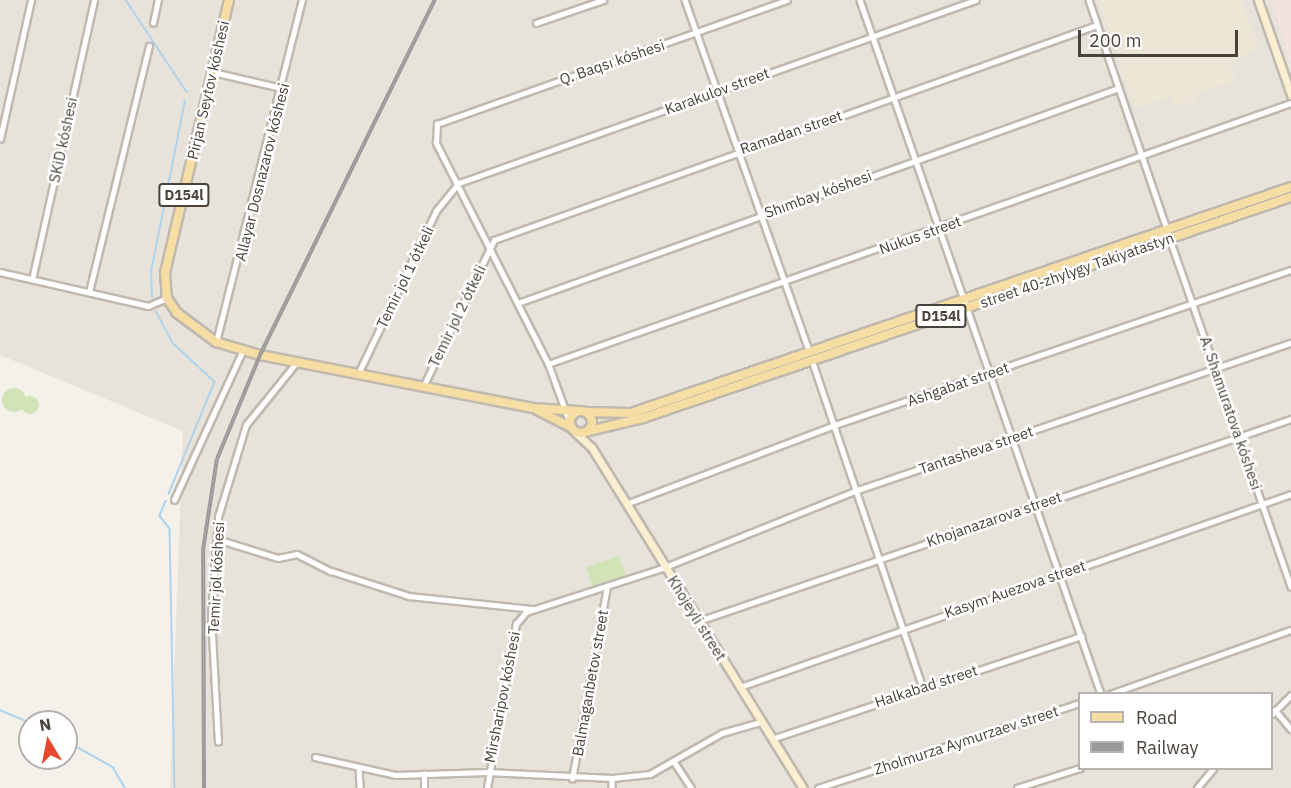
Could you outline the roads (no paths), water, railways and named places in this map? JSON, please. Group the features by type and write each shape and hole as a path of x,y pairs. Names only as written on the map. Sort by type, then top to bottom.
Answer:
{"main road":[{"name":"Pirjan Seytov kóshesi","path":"168,298 165,272 229,0"},
{"name":"street 40-zhylygy Takiyatastyn","path":"582,411 631,413 964,297 1291,187"},
{"name":"street 40-zhylygy Takiyatastyn","path":"589,431 643,418 1291,197"},
{"name":"D154l","path":"168,298 194,330 216,342 243,350 296,363 533,408 582,411"},
{"name":"D154l","path":"533,408 572,427 589,431"},
{"path":"572,427 582,411 592,420 589,431"}],"street":[{"path":"0,139 31,0"},
{"name":"SKiD kóshesi","path":"32,280 94,0"},
{"path":"153,23 158,0"},
{"name":"Allayar Dosnazarov kóshesi","path":"216,342 282,88 302,0"},
{"path":"536,23 603,0"},
{"path":"685,0 809,351"},
{"name":"Q. Baqsı kóshesi","path":"459,183 436,143 437,124 787,0"},
{"path":"860,0 1101,692"},
{"name":"Karakulov street","path":"459,183 976,0"},
{"path":"1089,0 1144,155 1167,229"},
{"path":"1258,0 1291,95"},
{"name":"Ramadan street","path":"489,245 738,150 1097,25"},
{"path":"88,292 149,46"},
{"path":"213,72 282,88"},
{"name":"Shımbay kóshesi","path":"518,303 1119,88"},
{"name":"Nukus street","path":"548,364 785,283 1291,103"},
{"path":"459,183 548,364 572,427 592,448"},
{"name":"Temir jol 1 ótkeli","path":"358,375 436,211 459,183"},
{"name":"A. Shamuratova kóshesi","path":"1170,239 1291,586"},
{"name":"Temir jol 2 ótkeli","path":"423,387 489,245"},
{"name":"Ashgabat street","path":"626,504 835,425 1291,270"},
{"path":"0,272 148,306 168,298"},
{"name":"Tantasheva street","path":"665,567 858,490 1291,343"},
{"path":"174,500 243,350"},
{"path":"812,360 923,687"},
{"name":"Temir jol kóshesi","path":"218,742 211,618 217,539 246,425 296,363"},
{"name":"Khojanazarova street","path":"699,621 880,557 1291,419"},
{"path":"589,431 592,448"},
{"name":"Khojeyli street","path":"592,448 803,788"},
{"name":"Kasym Auezova street","path":"740,687 1291,494"},
{"path":"217,539 278,558 297,554 331,571 409,596 536,609"},
{"name":"Mirsharipov kóshesi","path":"487,788 487,772 516,624 536,609 665,567"},
{"name":"Balmaganbetov street","path":"572,779 607,586"},
{"path":"1113,692 1291,630"},
{"name":"Halkabad street","path":"772,739 1081,636"},
{"path":"1291,695 1274,712 1291,729"},
{"name":"Zholmurza Aymurzaev street","path":"818,788 1078,704"},
{"path":"315,757 396,776 487,772 550,779 612,778 650,774 675,763 722,733 761,722"},
{"path":"675,763 691,788"},
{"path":"359,767 360,788"},
{"path":"1017,788 1078,769"},
{"path":"1197,788 1212,770"},
{"path":"424,774 424,788"},
{"path":"612,778 612,788"},
{"path":"550,779 550,788"}],"waterway":[{"path":"126,0 187,92"},
{"path":"152,298 151,272 185,101"},
{"path":"156,311 173,343 215,382 169,494"},
{"path":"166,501 160,516 170,529 175,788"},
{"path":"0,710 18,718"},
{"path":"78,748 113,767 125,788"}],"railway":[{"path":"204,788 203,550 217,459 260,355 435,0"}]}
